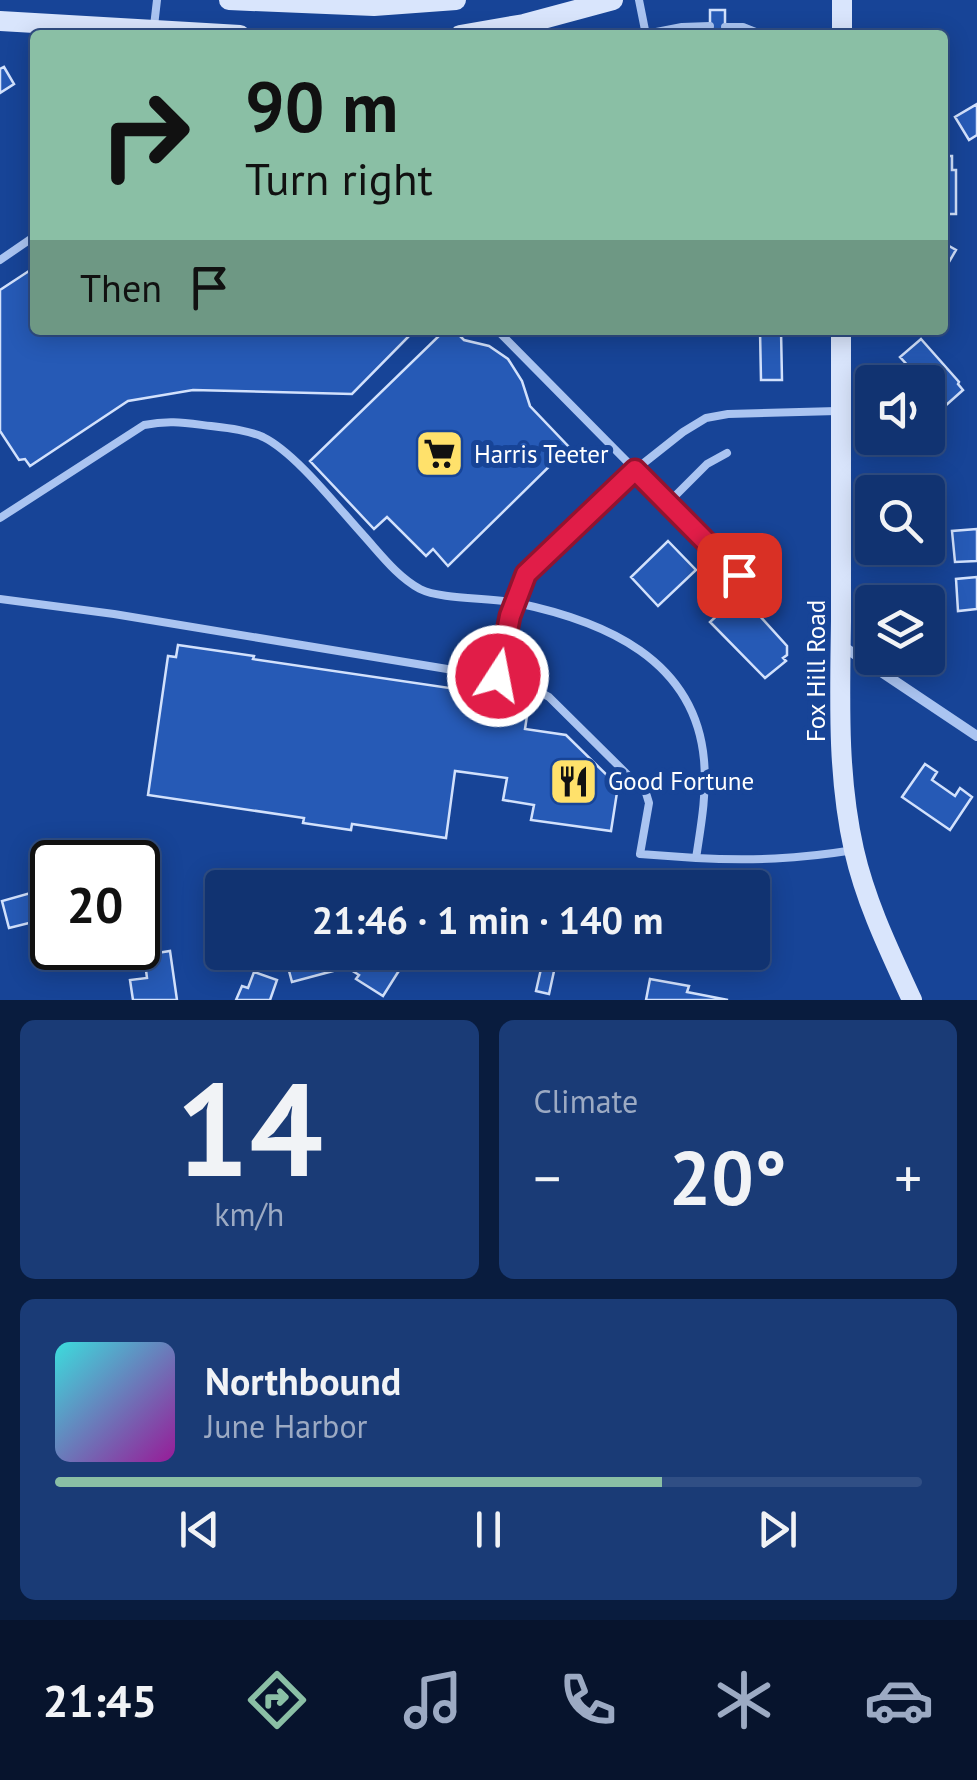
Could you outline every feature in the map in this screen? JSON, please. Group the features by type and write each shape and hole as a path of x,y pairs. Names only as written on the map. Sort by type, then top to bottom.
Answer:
{"main road":[{"path":"230,0 374,6 456,0"},
{"path":"489,30 614,0"},
{"path":"842,0 842,30"},
{"path":"0,21 115,30"},
{"name":"Fox Hill Road","path":"841,335 840,722 844,790 854,850 881,933 912,1000"}],"street":[{"path":"840,645 977,736"}],"lane":[{"path":"153,30 158,0"},
{"path":"639,0 645,30"},
{"path":"667,30 710,26"},
{"path":"726,27 750,30"},
{"path":"0,260 30,239"},
{"path":"502,335 739,575"},
{"path":"498,676 515,602 526,574 635,470 683,432 706,418 728,414 841,411"},
{"path":"0,518 144,425 168,420 262,437 287,452 400,575 424,591 515,602 576,618 612,632 653,659 674,682 692,712 700,737 705,784 696,858"},
{"path":"668,503 707,464 727,453"},
{"path":"0,600 132,617 498,676 530,685 549,697 646,792 649,804 640,854 750,861 788,860 854,850"}],"building":[{"path":"710,10 725,10 725,30 710,30"},
{"path":"4,67 14,84 0,93 0,69"},
{"path":"977,104 977,135 969,140 955,117"},
{"path":"948,156 952,156 952,170 956,170 956,214 948,214"},
{"path":"948,245 956,250 948,264"},
{"path":"30,270 30,335 410,335 352,394 193,390 128,401 30,466 25,459 19,460 0,431 0,290"},
{"name":"Harris Teeter","path":"440,335 459,335 489,346 508,359 522,381 530,406 569,447 448,566 433,549 426,556 387,517 374,529 310,461"},
{"path":"760,335 781,335 782,380 761,380"},
{"path":"921,339 944,365 907,365 900,357"},
{"path":"945,366 959,382 963,390 945,406"},
{"path":"977,529 977,561 955,562 952,531"},
{"path":"668,541 696,570 658,606 631,577"},
{"path":"977,577 977,609 958,611 956,579"},
{"path":"740,594 787,646 783,658 786,661 765,678 710,622"},
{"path":"178,645 470,691 469,701 528,709 525,729 566,735 618,786 611,831 531,820 534,805 503,800 507,778 455,771 446,838 352,824 351,830 303,823 304,818 148,795 168,656 176,657"},
{"path":"925,764 937,772 932,780 955,796 960,788 972,797 950,830 902,797"},
{"path":"30,893 30,923 9,928 2,901"},
{"path":"170,951 177,1000 133,1000 130,980 147,978 146,970 160,970 160,953"},
{"path":"289,970 333,970 333,971 292,982"},
{"path":"351,970 399,970 383,996 356,979 359,975"},
{"path":"541,970 554,970 549,994 536,991"},
{"path":"254,972 277,980 270,1000 236,1000 242,986 248,988"},
{"path":"650,979 689,986 687,992 728,1000 646,1000"}],"place":[{"name":"Harris Teeter","path":"439,454"},
{"name":"Good Fortune","path":"573,781"}],"route":[{"path":"498,676 510,616 526,574 635,470 739,575"}]}
